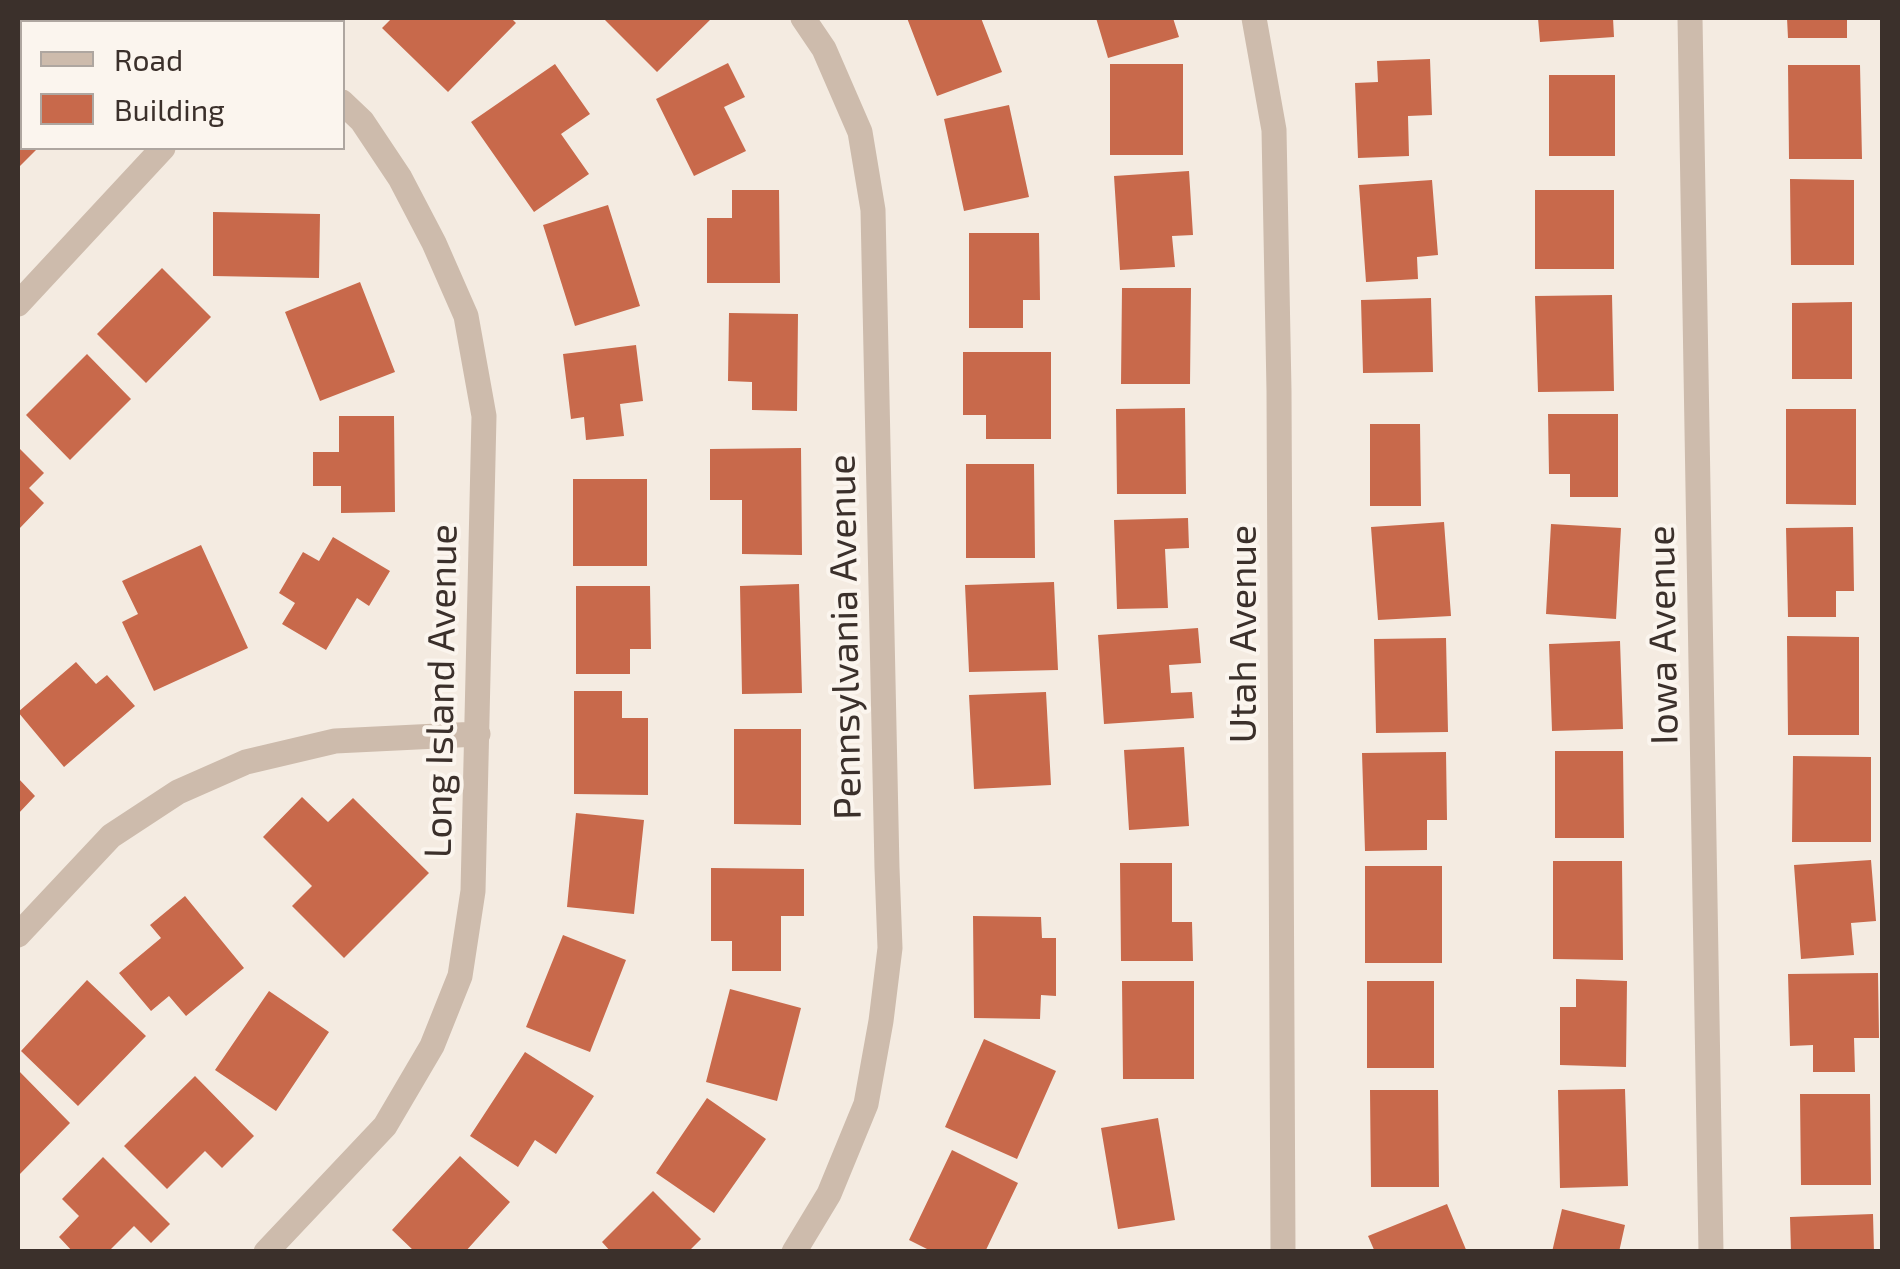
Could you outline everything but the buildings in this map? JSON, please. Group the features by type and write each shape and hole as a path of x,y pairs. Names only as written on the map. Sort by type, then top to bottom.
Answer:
{"street":[{"name":"Pennsylvania Avenue","path":"794,1252 829,1194 866,1104 890,948 873,210 860,132 824,48 803,18"},
{"name":"Utah Avenue","path":"1254,18 1274,130 1283,1252"},
{"name":"Iowa Avenue","path":"1690,18 1711,1252"},
{"name":"Long Island Avenue","path":"266,1252 385,1126 432,1046 460,976 473,891 484,416 466,316 434,243 400,178 362,122 345,105"},
{"path":"18,304 161,150"},
{"path":"18,935 110,836 178,792 229,769 334,741 478,734"}]}
